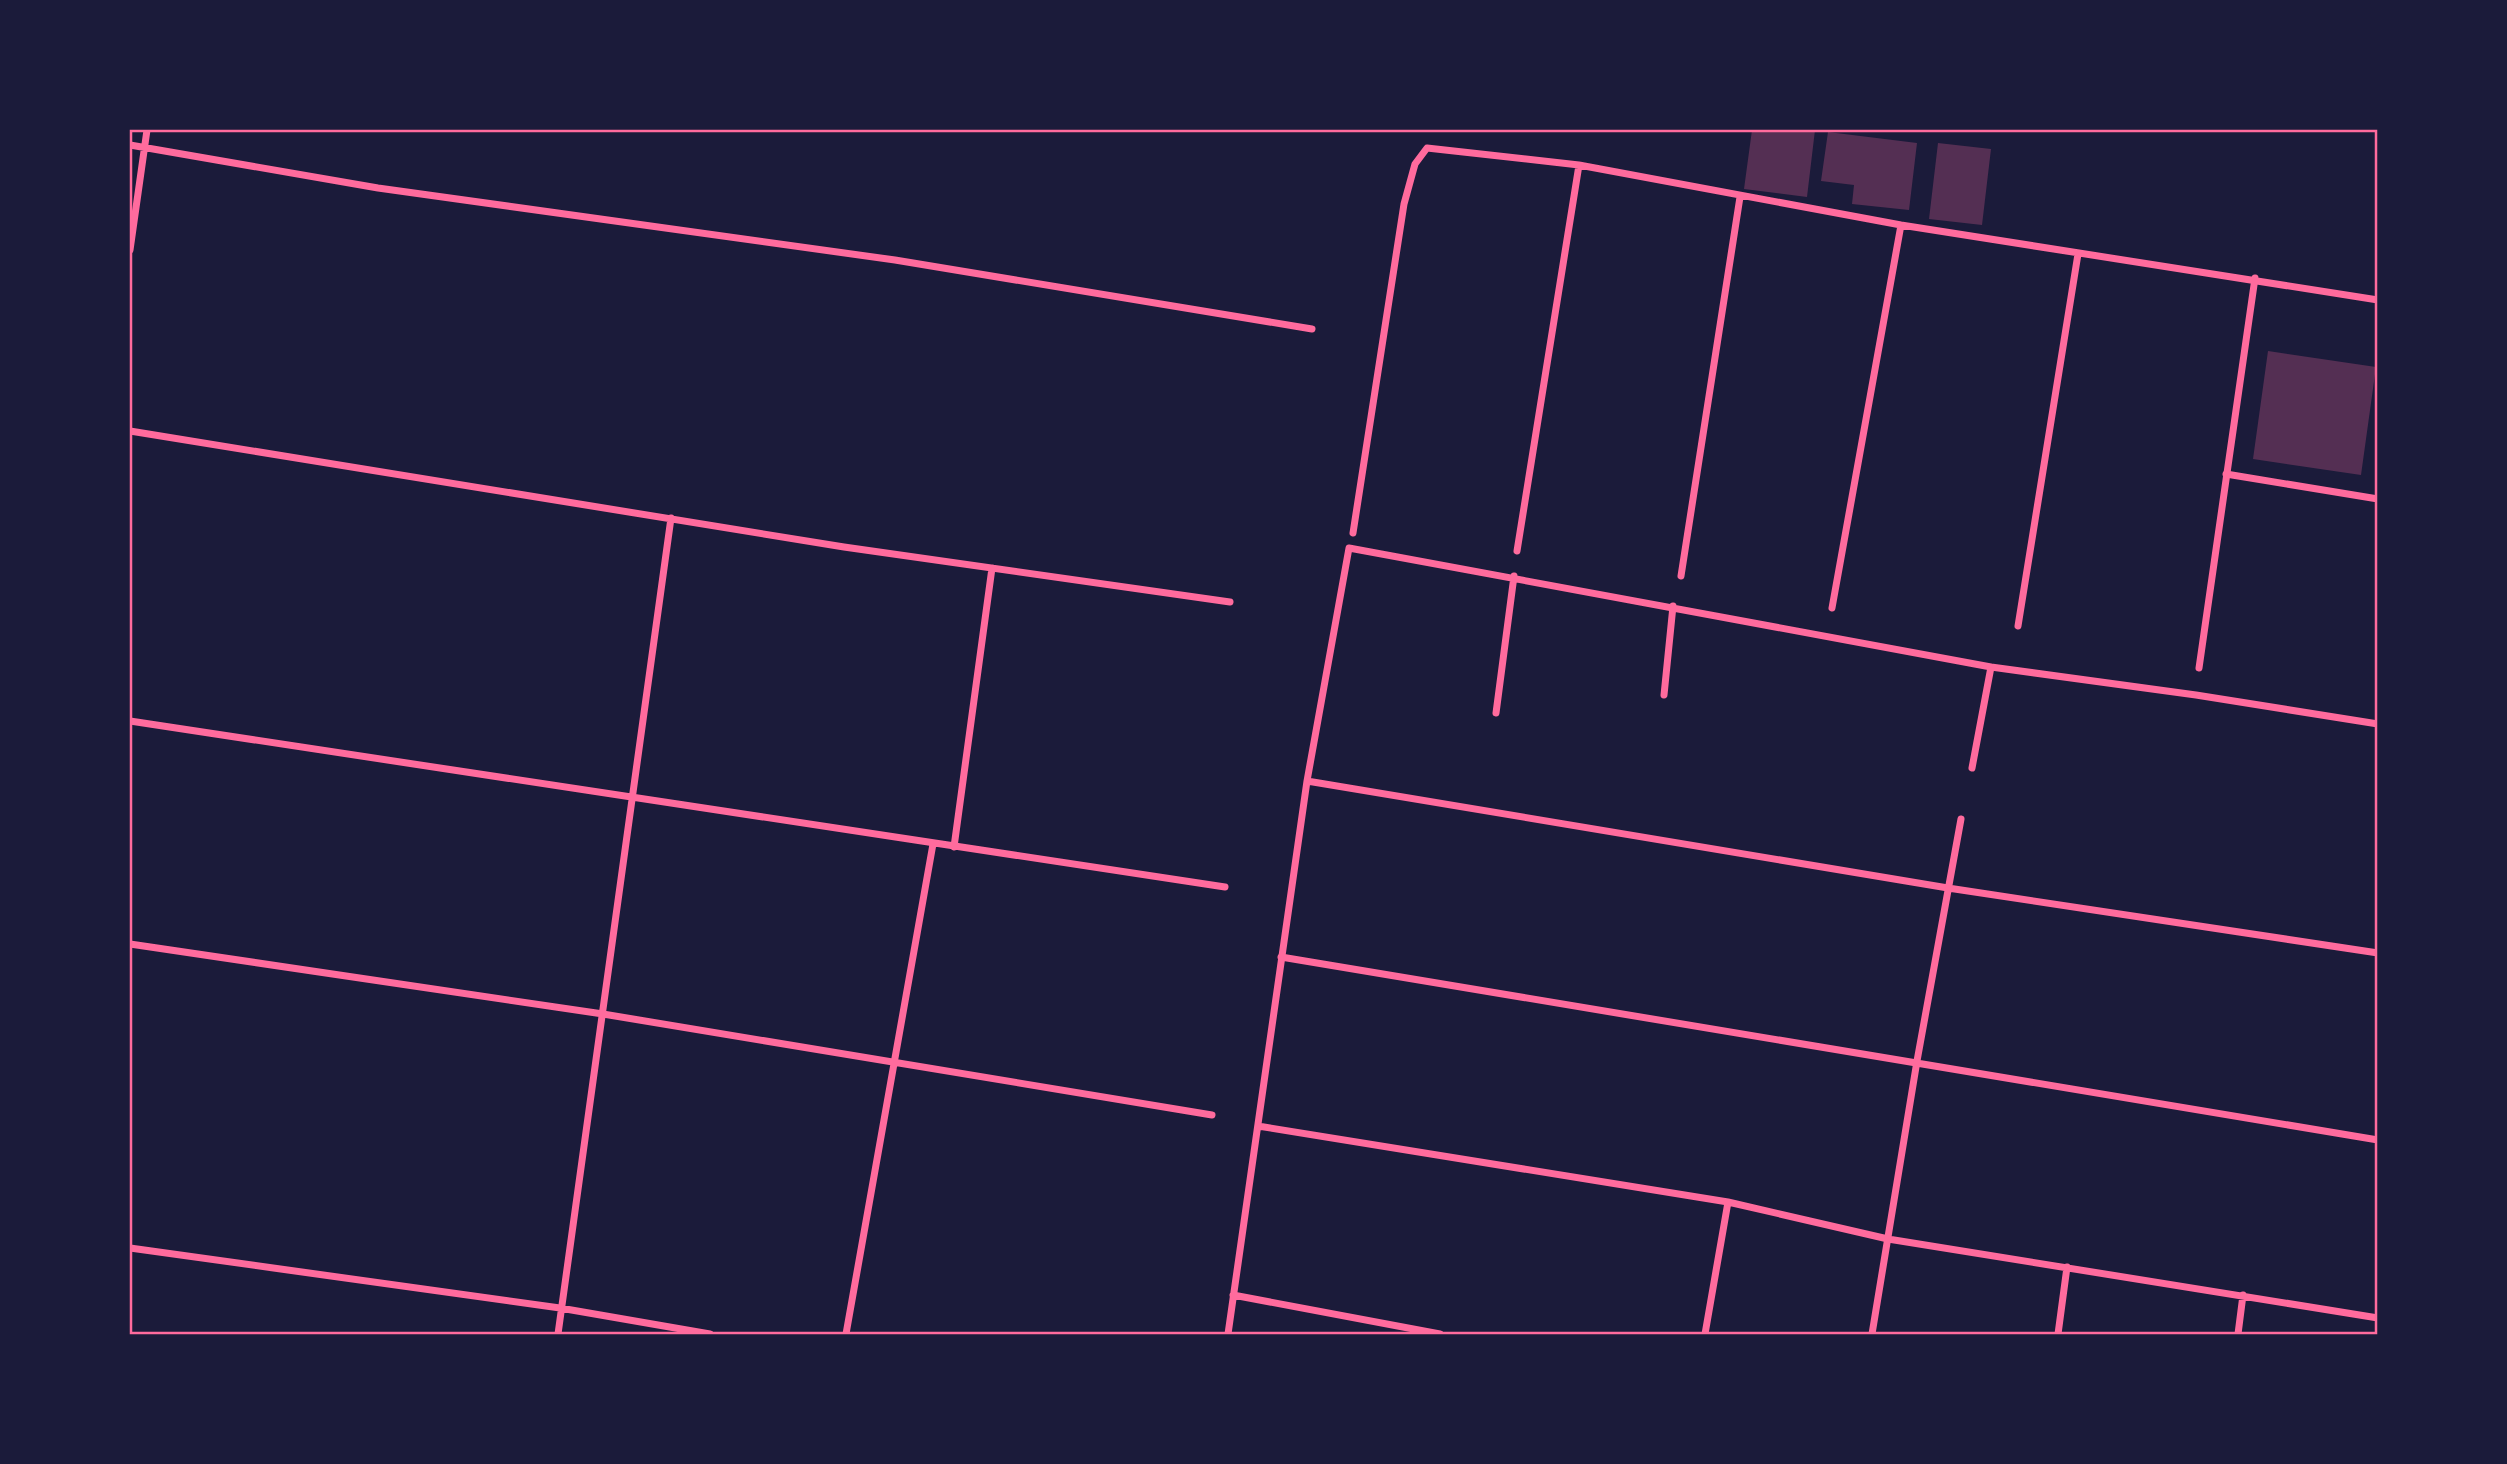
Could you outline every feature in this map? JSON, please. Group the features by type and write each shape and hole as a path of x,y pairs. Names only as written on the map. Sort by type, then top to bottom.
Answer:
{"street":[{"path":"130,250 147,130"},
{"path":"130,145 379,188 895,260 1312,329"},
{"path":"1353,533 1404,204 1415,164 1427,148 1448,148 1579,164 1740,197 1901,225 2078,254 2255,278 2378,300"},
{"path":"1517,551 1579,164"},
{"path":"1681,576 1740,197"},
{"path":"1832,608 1901,225"},
{"path":"2018,626 2078,254"},
{"path":"2199,668 2255,278"},
{"path":"130,431 992,568 1230,602"},
{"path":"2226,474 2378,499"},
{"path":"558,1335 671,518"},
{"path":"1228,1335 1307,781 1349,548 1514,576 1990,667 2196,695 2378,724"},
{"path":"954,847 992,568"},
{"path":"1496,713 1514,576"},
{"path":"1664,695 1673,606"},
{"path":"1972,768 1990,667"},
{"path":"130,721 1225,887"},
{"path":"1307,781 1948,888 2378,953"},
{"path":"1872,1335 1917,1061 1961,819"},
{"path":"846,1335 933,844"},
{"path":"130,944 603,1014 1212,1115"},
{"path":"1281,957 2378,1140"},
{"path":"1258,1126 1728,1202 1888,1240 2378,1318"},
{"path":"1705,1335 1728,1202"},
{"path":"130,1248 560,1308 710,1335"},
{"path":"2058,1335 2067,1267"},
{"path":"1233,1295 1440,1335"},
{"path":"2238,1335 2243,1295"}],"building":[{"path":"1752,130 1815,130 1807,197 1744,189"},
{"path":"1828,132 1917,143 1909,210 1852,204 1854,185 1821,181"},
{"path":"1938,143 1991,149 1982,225 1929,219"},
{"path":"2268,351 2376,367 2361,475 2253,459"}]}
